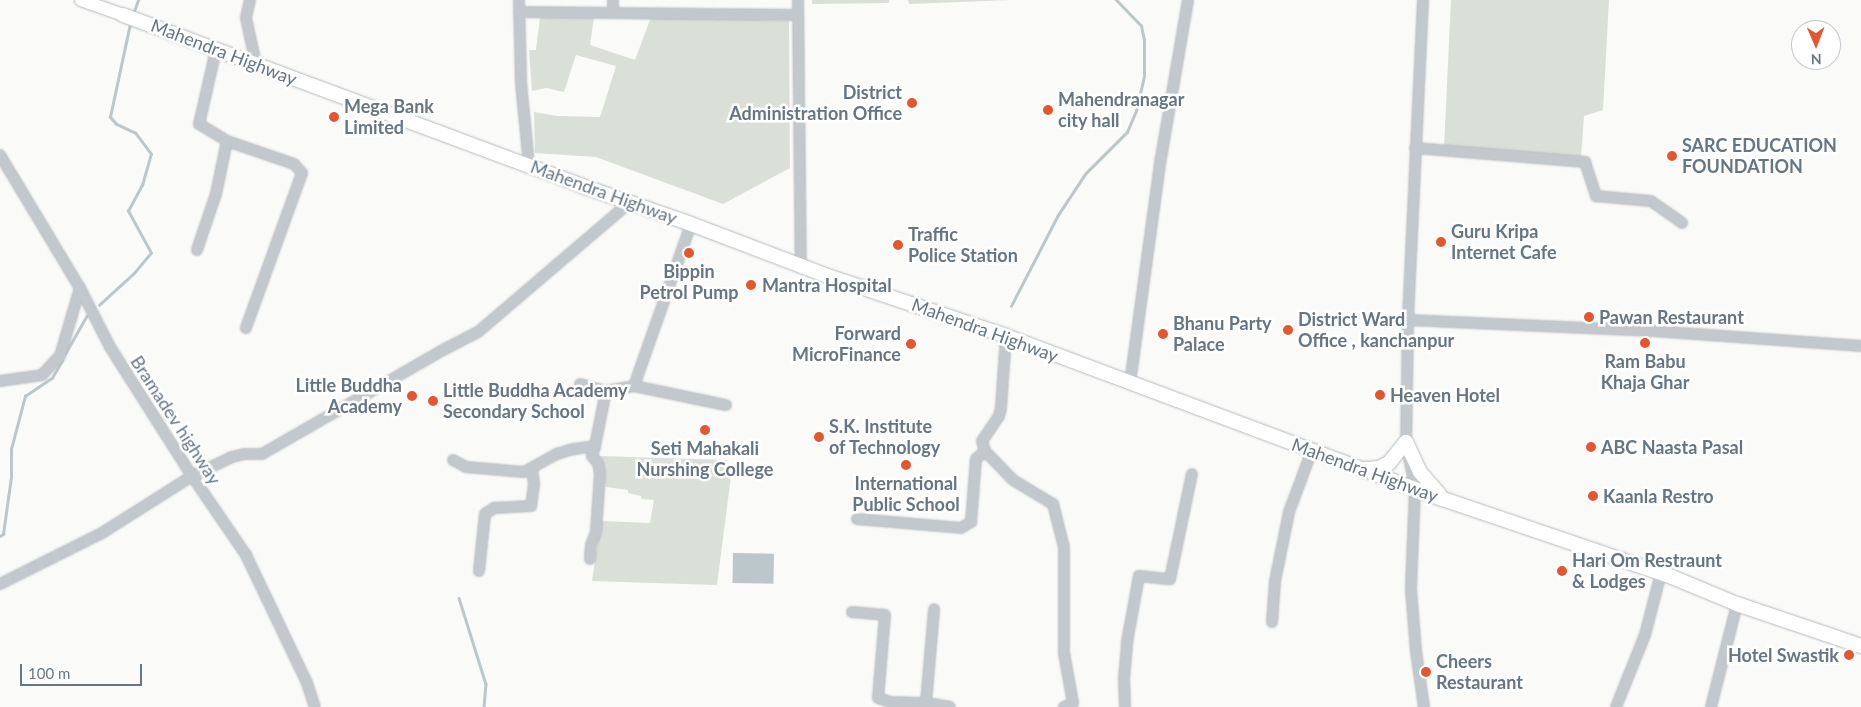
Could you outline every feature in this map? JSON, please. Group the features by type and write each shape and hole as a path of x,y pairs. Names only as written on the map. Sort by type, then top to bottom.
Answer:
{"highway":[{"name":"Mahendra Highway","path":"123,15 801,265 1006,336 1362,470 1660,574 1736,604 1861,646"},
{"path":"1362,470 1379,468 1389,463 1406,442 1420,472 1443,499"}],"main road":[{"name":"Mahendra Highway","path":"82,0 123,15"}],"street":[{"path":"250,0 246,18 256,64"},
{"path":"519,0 521,83 529,165"},
{"path":"613,0 613,13"},
{"path":"798,0 801,265"},
{"path":"1130,383 1161,158 1188,0"},
{"path":"1423,0 1414,148 1406,442 1415,488 1412,589 1416,650 1424,707"},
{"path":"519,12 798,15"},
{"path":"216,50 199,124 227,140 294,164 302,173 246,328"},
{"path":"197,250 216,194 227,140"},
{"path":"1414,148 1584,162 1596,196 1650,201 1682,223"},
{"name":"Bramadev highway","path":"0,155 80,288 110,347 192,476 246,555 307,683 315,707"},
{"path":"0,584 102,533 192,476 232,457 244,454 262,454 441,351 478,332 630,202"},
{"path":"634,386 692,224"},
{"path":"0,381 42,376 60,356 80,288"},
{"path":"1408,320 1653,331 1861,346"},
{"path":"1006,336 1001,408 999,416 982,442 985,451 1013,480 1053,504 1064,548 1066,573 1064,653 1073,703 1064,707"},
{"path":"580,384 606,391 634,386 726,405"},
{"path":"590,559 591,545 596,532 600,474 598,463 592,456 606,391"},
{"path":"453,460 466,467 524,472 543,460 569,450 595,446"},
{"path":"1272,622 1275,581 1289,512 1312,450"},
{"path":"857,519 962,528 971,522 976,459 985,451"},
{"path":"479,571 485,514 494,508 531,506 534,484 532,468"},
{"path":"1126,707 1124,679 1127,642 1139,576 1170,579 1192,474"},
{"path":"1616,707 1645,634 1660,574"},
{"path":"1711,707 1736,604"},
{"path":"926,703 934,609"},
{"path":"852,612 884,614 878,698 890,702 926,703 950,707"}],"shaded area":[{"path":"812,0 889,0 889,3 812,4"},
{"path":"908,0 1010,0 909,4"},
{"path":"1451,0 1609,0 1603,110 1584,116 1581,157 1444,148"},
{"path":"594,17 590,45 635,60 651,17 789,21 790,168 723,204 596,157 535,153 534,112 557,116 600,117 616,66 576,55 564,92 546,88 532,91 529,50 536,50 540,18"},
{"path":"598,456 727,460 731,476 717,585 592,581 601,521 650,523 654,500 641,499 641,496 628,493 628,490 606,487"},
{"path":"733,553 774,554 773,584 732,583"}],"waterway":[{"path":"133,14 138,0"},
{"path":"1011,306 1058,215 1085,174 1127,132 1136,111 1144,76 1144,40 1141,26 1116,0"},
{"path":"99,305 134,273 151,253 128,211 142,185 151,154 135,133 116,124 110,117 130,24"},
{"path":"65,354 86,317"},
{"path":"0,536 3,534 11,477 11,449 25,396 52,378 62,361"},
{"path":"459,598 486,684 484,707"}],"place":[{"name":"District Administration Office","path":"912,103"},
{"name":"Mahendranagar city hall","path":"1048,110"},
{"name":"Mega Bank Limited","path":"334,117"},
{"name":"SARC EDUCATION FOUNDATION","path":"1672,156"},
{"name":"Guru Kripa Internet Cafe","path":"1441,242"},
{"name":"Traffic Police Station","path":"898,245"},
{"name":"Bippin Petrol Pump","path":"689,253"},
{"name":"Mantra Hospital","path":"751,285"},
{"name":"Pawan Restaurant","path":"1589,317"},
{"name":"District Ward Office , kanchanpur","path":"1288,330"},
{"name":"Bhanu Party Palace","path":"1163,334"},
{"name":"Ram Babu Khaja Ghar","path":"1645,343"},
{"name":"Forward MicroFinance","path":"911,344"},
{"name":"Heaven Hotel","path":"1380,395"},
{"name":"Little Buddha Academy","path":"412,396"},
{"name":"Little Buddha Academy Secondary School","path":"433,401"},
{"name":"Seti Mahakali Nurshing College","path":"705,430"},
{"name":"S.K. Institute of Technology","path":"819,437"},
{"name":"ABC Naasta Pasal","path":"1591,447"},
{"name":"International Public School","path":"906,465"},
{"name":"Kaanla Restro","path":"1593,496"},
{"name":"Hari Om Restraunt & Lodges","path":"1562,571"},
{"name":"Hotel Swastik","path":"1849,655"},
{"name":"Cheers Restaurant","path":"1426,672"}]}
